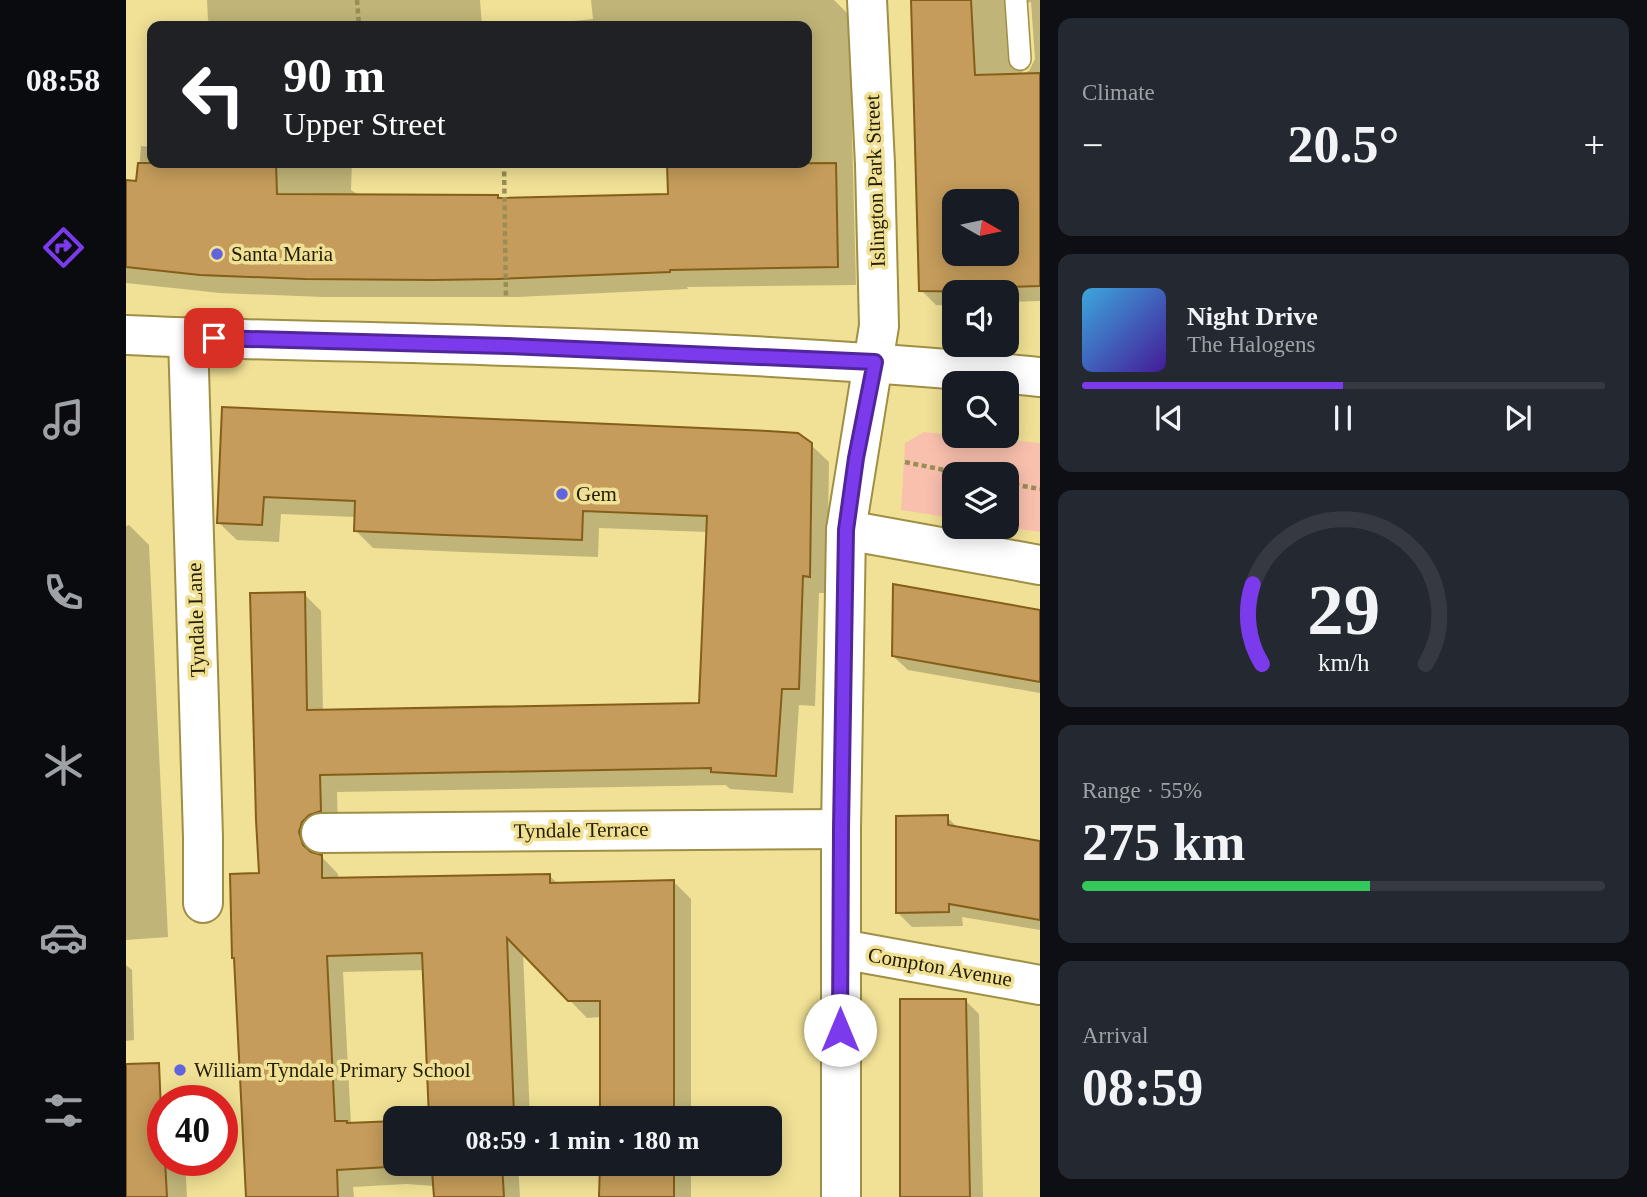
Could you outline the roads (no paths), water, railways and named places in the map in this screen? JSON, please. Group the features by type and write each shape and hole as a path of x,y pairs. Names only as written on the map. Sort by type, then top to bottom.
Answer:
{"main road":[{"name":"Islington Park Street","path":"841,1197 841,829 846,530 879,326 867,0"},
{"path":"126,335 507,346 875,362 1040,377"},
{"name":"Tyndale Lane","path":"188,337 203,903"},
{"path":"846,530 1040,565"},
{"name":"Tyndale Terrace","path":"321,832 841,829"},
{"name":"Compton Avenue","path":"841,949 1040,985"}],"lane":[{"path":"1016,0 1020,60"}],"place":[{"name":"Santa Maria","path":"217,254"},
{"name":"Gem","path":"562,494"},
{"name":"William Tyndale Primary School","path":"180,1070"}]}
